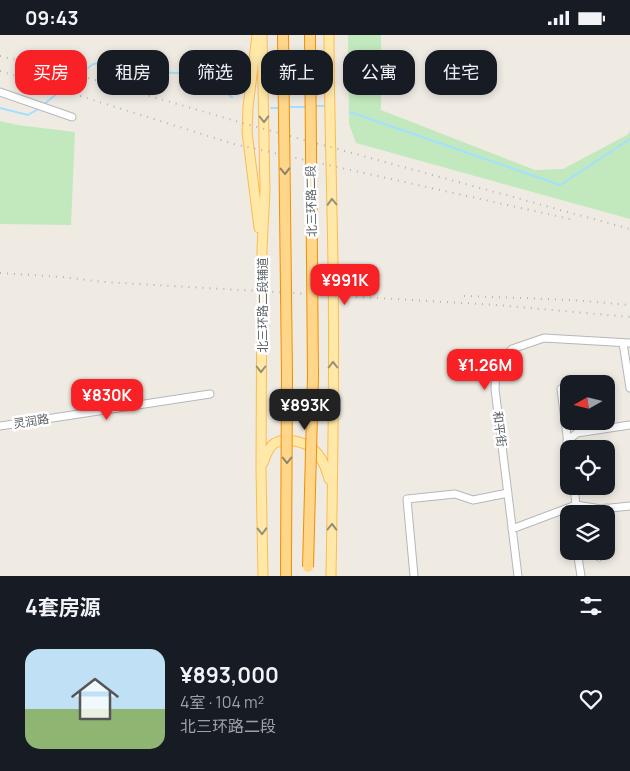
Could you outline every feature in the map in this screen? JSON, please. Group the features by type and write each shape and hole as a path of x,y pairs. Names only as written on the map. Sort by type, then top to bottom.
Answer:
{"highway":[{"name":"北三环路二段","path":"283,35 287,376 286,571"},
{"name":"北三环路二段","path":"308,572 313,376 310,35"}],"main road":[{"path":"257,35 248,107 247,132 262,249"},
{"name":"北三环路二段辅道","path":"262,35 265,181 262,249 261,470 263,576"},
{"path":"329,35 332,213 331,576"},
{"path":"261,470 267,451 275,443 297,440 315,450 326,465 332,494"}],"street":[{"path":"0,92 72,117"},
{"name":"和平街","path":"518,576 495,389 496,366 512,349 544,338 627,343"},
{"path":"627,343 630,388"},
{"name":"灵润路","path":"0,426 210,394"},
{"path":"568,440 577,433 630,425"},
{"path":"414,576 406,499 455,494 472,500 508,493"},
{"path":"615,507 630,506"},
{"path":"512,529 560,513"},
{"path":"578,560 581,576"}],"green space":[{"path":"348,35 381,35 381,50 348,50"},
{"path":"349,95 381,95 381,110 535,170 563,169 627,135 630,131 630,219 356,143 349,124"},
{"path":"0,121 75,132 71,225 0,224"}],"waterway":[{"path":"43,105 93,64 112,61 149,71 188,74 217,86 232,97"},
{"path":"314,106 325,106"},
{"path":"289,107 306,107"},
{"path":"0,108 28,115 40,108"},
{"path":"271,108 281,108"},
{"path":"350,112 560,185 630,139"}],"railway":[{"path":"0,56 88,78 246,124 630,229"},
{"path":"0,71 234,144 570,219"},
{"path":"0,273 104,282 497,305 630,317"},
{"path":"464,296 572,300 630,305"}]}
